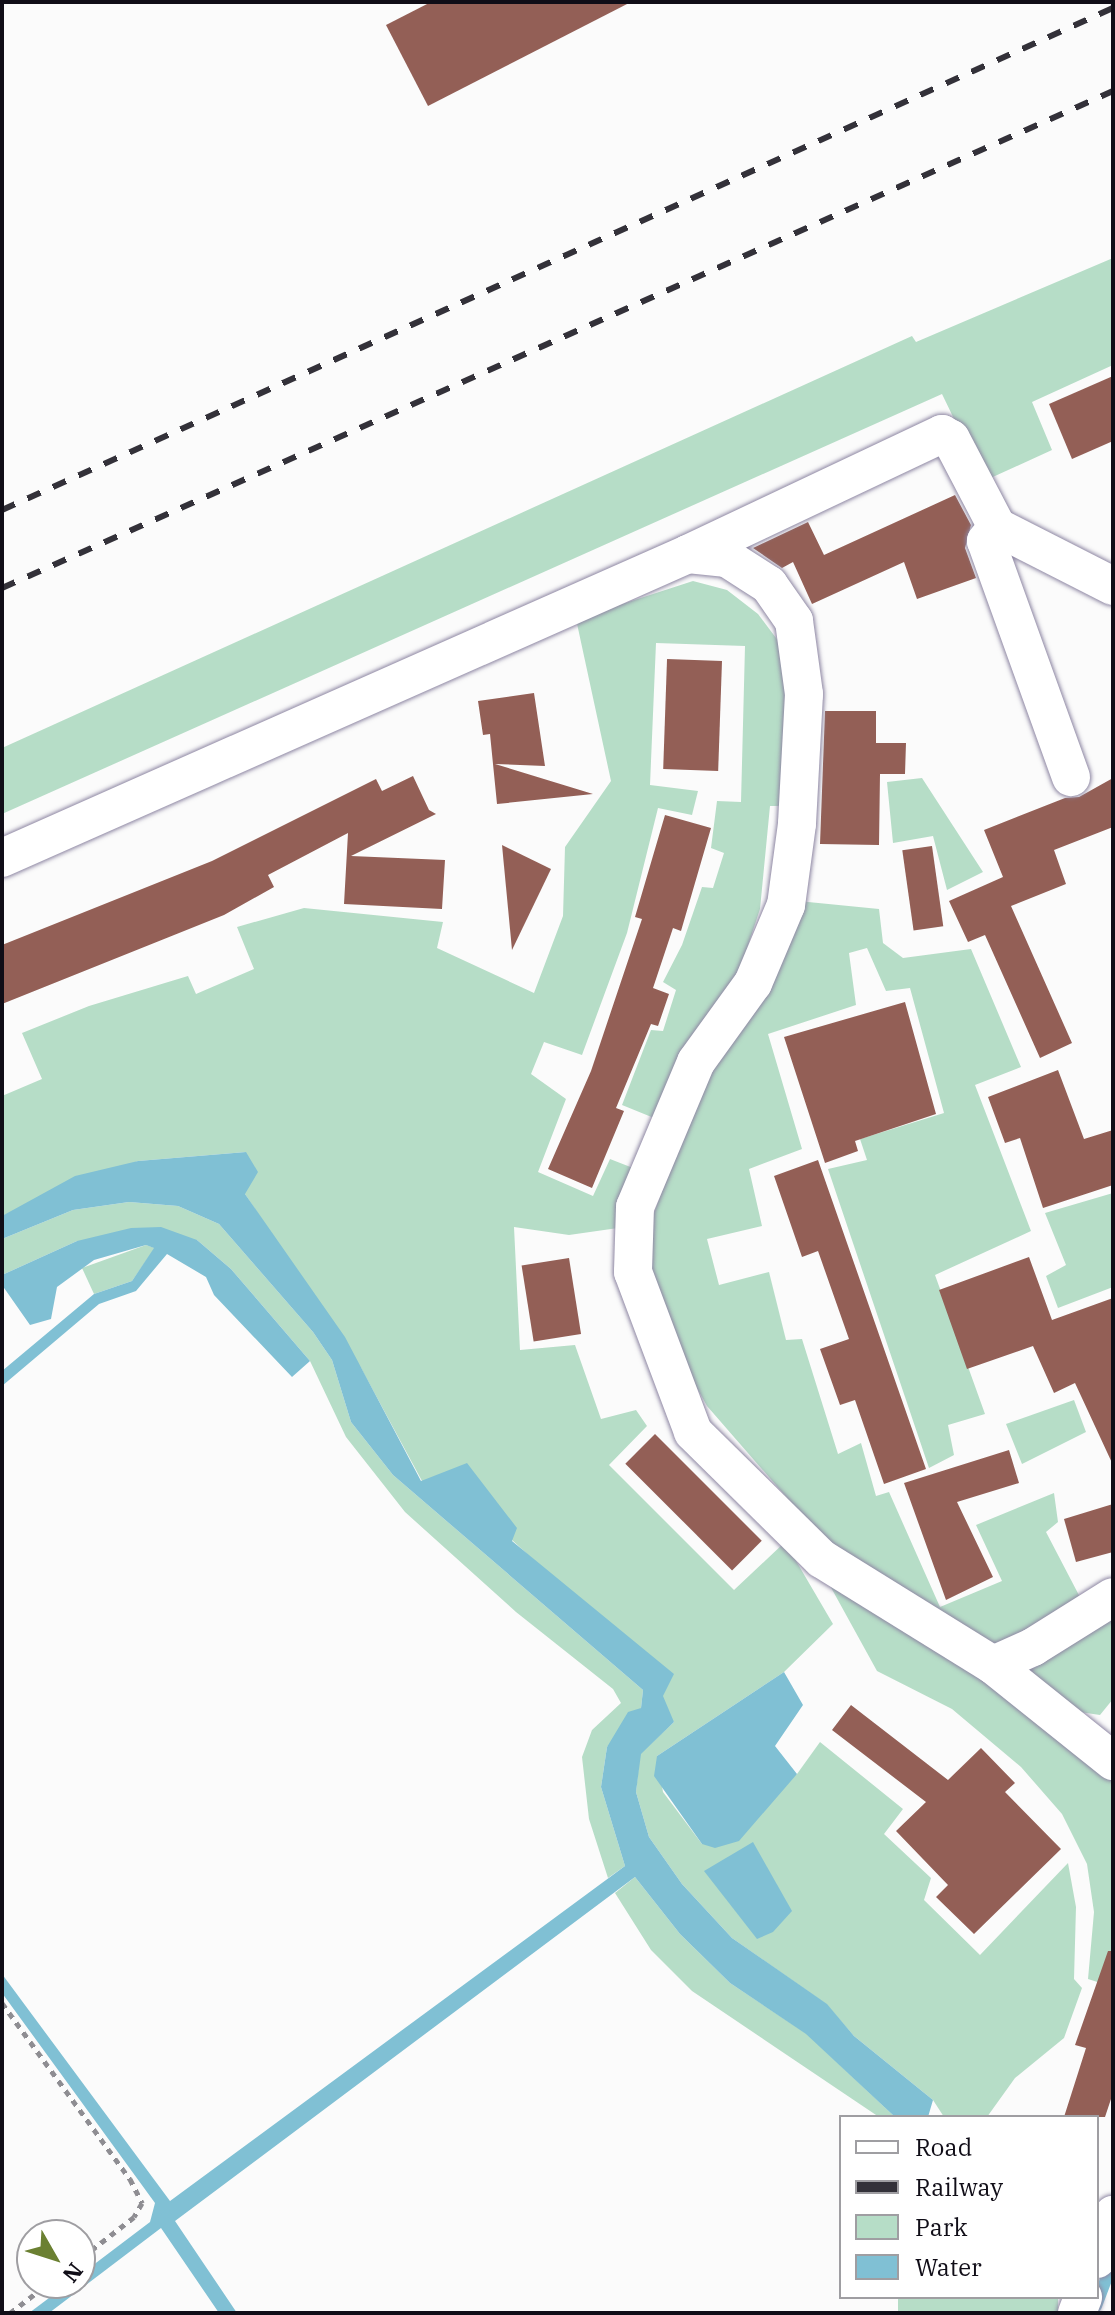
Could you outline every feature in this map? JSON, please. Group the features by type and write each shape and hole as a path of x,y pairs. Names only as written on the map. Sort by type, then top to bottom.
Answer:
{"street":[{"path":"2,858 688,554 942,434 951,439 997,527 1113,586"},
{"path":"997,527 986,541 1071,777"},
{"path":"688,554 727,558 769,585 794,621 804,694 797,824 786,905 753,983 696,1062 635,1207 633,1272 693,1432 822,1559 993,1665 1113,1761"},
{"path":"993,1665 1033,1647 1113,1597"},
{"path":"1099,2254 1113,2215"}],"path":[{"path":"2,2003 130,2179 142,2203 134,2217 96,2247"},
{"path":"10,2313 28,2299"}],"green space":[{"path":"1113,258 1113,365 1032,402 1052,450 984,481 942,394 2,814 2,748 912,336 916,342"},
{"path":"693,581 727,590 758,614 782,646 789,697 783,806 770,806 760,909 737,979 654,1118 622,1105 651,1030 663,1031 676,990 663,982 682,945 702,887 713,888 724,853 711,848 717,801 741,802 745,646 656,643 650,785 698,791 692,815 658,808 627,933 582,1055 544,1042 531,1074 566,1099 538,1172 593,1196 610,1159 633,1168 618,1228 569,1235 514,1227 520,1350 575,1345 601,1419 636,1410 647,1426 609,1465 734,1590 785,1542 833,1624 784,1672 657,1756 663,1792 702,1844 797,1774 820,1742 903,1809 884,1834 931,1878 924,1900 980,1955 1068,1863 1076,1907 1074,1979 1082,1988 1064,2038 1015,2078 988,2115 943,2115 933,2100 854,2036 826,2004 732,1938 682,1884 649,1837 636,1792 640,1754 674,1722 572,1595 512,1540 422,1481 361,1368 245,1194 246,1152 138,1161 2,1216 2,1096 42,1079 22,1033 89,1006 188,976 196,994 254,969 237,927 304,908 443,922 437,948 534,993 563,916 565,847 611,781 576,619"},
{"path":"922,778 983,872 947,890 933,836 893,843 887,782"},
{"path":"798,901 879,909 883,943 903,958 971,949 1021,1067 975,1085 1031,1231 935,1275 985,1414 948,1425 954,1455 929,1468 828,1169 867,1160 860,1139 944,1113 910,988 886,991 867,948 849,953 856,1005 768,1034 802,1149 749,1169 762,1226 707,1239 719,1285 769,1272 786,1340 802,1339 838,1454 861,1443 876,1496 889,1492 940,1607 1002,1581 976,1525 1054,1493 1058,1522 1046,1532 1082,1601 1033,1633 989,1645 829,1546 707,1406 671,1342 644,1240 704,1078"},
{"path":"1113,1193 1113,1287 1058,1308 1046,1276 1066,1265 1045,1213"},
{"path":"129,1202 178,1206 219,1224 313,1332 332,1360 351,1422 393,1475 643,1690 641,1708 607,1747 601,1787 625,1866 608,1878 589,1819 582,1757 592,1730 621,1703 613,1689 516,1612 405,1512 346,1437 310,1361 231,1269 197,1240 77,1241 2,1275 2,1239 73,1210"},
{"path":"146,1245 155,1248 132,1281 94,1294 82,1268"},
{"path":"1074,1400 1086,1432 1022,1464 1006,1424"},
{"path":"823,1573 961,1659 1113,1778 1113,1987 1088,1979 1094,1912 1087,1864 1062,1814 1021,1767 952,1709 877,1671"},
{"path":"1113,1613 1113,1699 1100,1715 1073,1711 1025,1672"},
{"path":"635,1877 680,1934 730,1983 807,2034 893,2115 876,2115 692,1991 651,1950 615,1893"},
{"path":"898,2299 1058,2299 1058,2313 898,2313"}],"water":[{"path":"246,1152 258,1172 245,1194 345,1337 421,1481 467,1463 517,1528 512,1541 674,1674 663,1696 674,1722 641,1754 636,1792 649,1837 682,1884 732,1938 827,2004 854,2036 933,2100 929,2115 893,2115 806,2034 730,1983 680,1934 635,1877 175,2221 237,2313 219,2313 161,2228 96,2277 96,2263 150,2222 155,2203 2,1993 2,1974 170,2201 625,1866 601,1787 607,1747 628,1712 641,1708 643,1690 393,1475 351,1422 332,1360 313,1332 219,1224 178,1206 129,1202 73,1210 2,1239 2,1216 75,1176 138,1161"},
{"path":"161,1227 197,1240 231,1269 310,1361 292,1377 214,1295 206,1277 167,1254 136,1291 99,1304 2,1386 2,1371 94,1294 132,1281 154,1248 146,1245 94,1260 57,1287 51,1319 30,1325 2,1285 2,1275 77,1241 131,1228"},
{"path":"784,1672 803,1705 775,1746 797,1774 739,1841 715,1848 702,1844 654,1776 657,1756"},
{"path":"753,1842 792,1911 773,1932 757,1939 704,1871"},
{"path":"48,2299 67,2299 49,2313 29,2313"}],"building":[{"path":"431,2 631,2 428,106 386,25"},
{"path":"1113,376 1113,441 1072,459 1049,404"},
{"path":"955,495 971,525 965,548 976,578 917,599 904,562 812,604 793,562 782,568 753,548 808,522 824,555"},
{"path":"667,659 722,661 718,771 663,769"},
{"path":"534,693 545,766 495,764 593,794 497,804 490,734 483,735 478,701"},
{"path":"825,711 876,711 876,743 906,743 905,774 880,774 879,845 820,844"},
{"path":"413,776 429,810 436,814 351,856 445,860 442,909 344,904 348,833 268,875 274,887 224,915 2,1004 2,945 212,861 376,779 382,791"},
{"path":"1113,778 1113,827 1054,850 1066,884 1011,906 1072,1043 1040,1058 985,935 968,942 949,901 1003,877 984,830 1065,798 1079,797"},
{"path":"665,815 711,828 681,931 673,928 653,988 669,994 658,1026 651,1024 616,1108 624,1111 592,1188 548,1169 591,1071 642,919 635,917"},
{"path":"502,845 551,869 512,950"},
{"path":"932,846 943,926 914,930 902,850"},
{"path":"905,1002 936,1114 855,1141 858,1151 825,1163 784,1037"},
{"path":"1058,1070 1084,1139 1113,1130 1113,1185 1043,1208 1020,1138 1005,1143 988,1097"},
{"path":"818,1160 926,1469 884,1484 855,1400 840,1405 820,1349 849,1339 818,1251 802,1257 774,1176"},
{"path":"1029,1257 1052,1320 1113,1298 1113,1465 1075,1383 1054,1393 1033,1346 967,1369 939,1290"},
{"path":"569,1258 581,1334 534,1342 522,1266"},
{"path":"655,1434 762,1541 732,1570 625,1464"},
{"path":"1009,1450 1019,1483 957,1502 993,1577 946,1600 904,1483"},
{"path":"1113,1504 1113,1552 1076,1562 1064,1519"},
{"path":"851,1705 948,1780 981,1748 1015,1783 1005,1792 1061,1849 974,1934 936,1897 948,1885 896,1831 926,1802 832,1730"},
{"path":"1108,1951 1113,1951 1113,2093 1105,2117 1065,2115 1086,2048 1075,2045"}],"waterway":[{"path":"1099,2298 1113,2261"},
{"path":"1096,2306 1099,2299"}],"railway":[{"path":"2,510 1113,8"},
{"path":"2,588 1113,91"}]}
